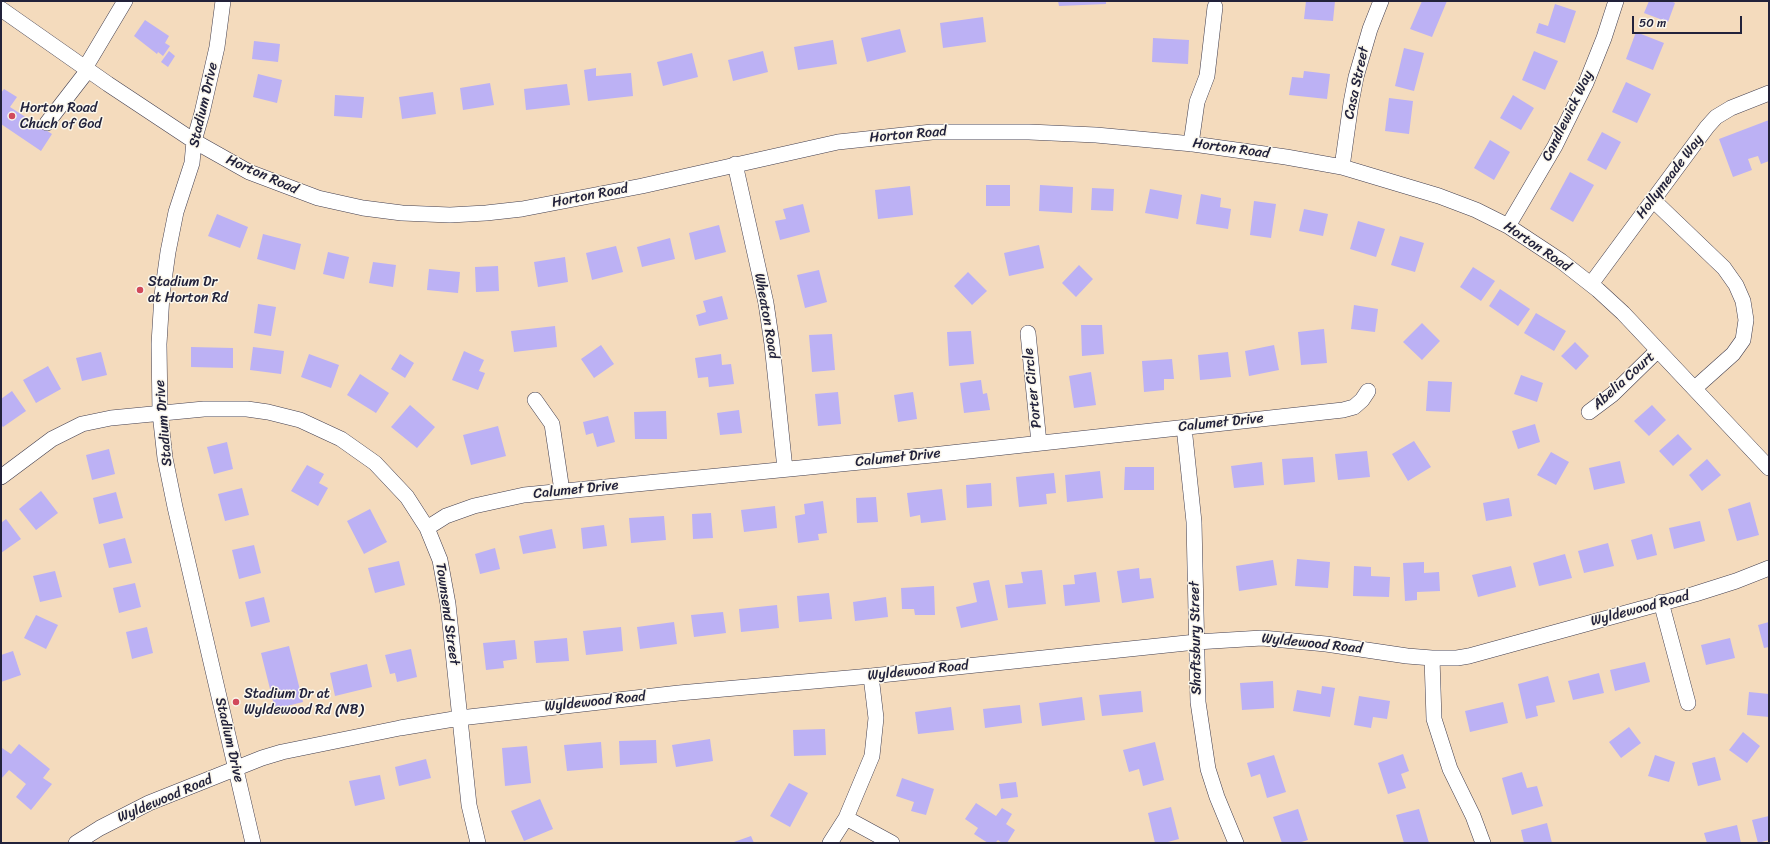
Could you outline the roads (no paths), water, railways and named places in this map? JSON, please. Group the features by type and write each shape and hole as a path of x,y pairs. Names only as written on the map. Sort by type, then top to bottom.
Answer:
{"street":[{"path":"47,122 86,69 125,1"},
{"name":"Stadium Drive","path":"223,1 217,47 194,141 192,163 176,212 168,252 162,295 159,344 160,413 165,458 175,507 254,843"},
{"name":"Casa Street","path":"1342,167 1356,77 1370,29 1381,1"},
{"name":"Candlewick Way","path":"1508,226 1555,146 1586,83 1604,38 1616,1"},
{"path":"1191,144 1197,102 1207,76 1215,7"},
{"name":"Horton Road","path":"1,9 86,69 194,141 249,172 318,198 363,208 402,213 450,215 522,209 642,186 838,142 932,132 1029,132 1096,135 1191,144 1286,156 1342,167 1439,196 1476,210 1508,226 1561,261 1591,284 1623,313 1769,468"},
{"name":"Hollymeade Way","path":"1591,284 1707,127 1716,118 1731,108 1769,94"},
{"name":"Wheaton Road","path":"735,164 766,303 772,344 785,469"},
{"path":"1654,200 1724,268 1736,285 1743,301 1746,320 1743,340 1733,354 1695,388"},
{"name":"Porter Circle","path":"1028,333 1039,444"},
{"name":"Abelia Court","path":"1589,412 1613,394 1658,350"},
{"name":"Calumet Drive","path":"426,528 446,516 488,502 524,495 1039,444 1343,410 1354,407 1362,400 1368,391"},
{"path":"535,400 552,424 562,491"},
{"name":"Townsend Street","path":"1,477 52,439 82,424 111,418 204,409 247,410 300,420 316,426 341,439 374,463 407,497 434,543 443,575 448,604 469,805 478,843"},
{"name":"Shaftsbury Street","path":"1184,427 1194,522 1198,702 1208,769 1217,797 1236,843"},
{"name":"Wyldewood Road","path":"76,843 100,828 148,803 282,752 400,728 460,718 679,693 871,676 1196,642 1262,638 1284,639 1407,656 1432,658 1469,656 1661,602 1695,594 1736,581 1769,568"},
{"path":"1661,602 1688,703"},
{"path":"1432,658 1434,719 1450,769 1473,816 1483,843"},
{"path":"830,843 846,818 867,769 873,749 876,718 871,676"},
{"path":"846,818 892,843"}],"place":[{"name":"Horton Road Chuch of God","path":"12,116"},
{"name":"Stadium Dr at Horton Rd","path":"140,290"},
{"name":"Stadium Dr at Wyldewood Rd (NB)","path":"236,702"}]}
